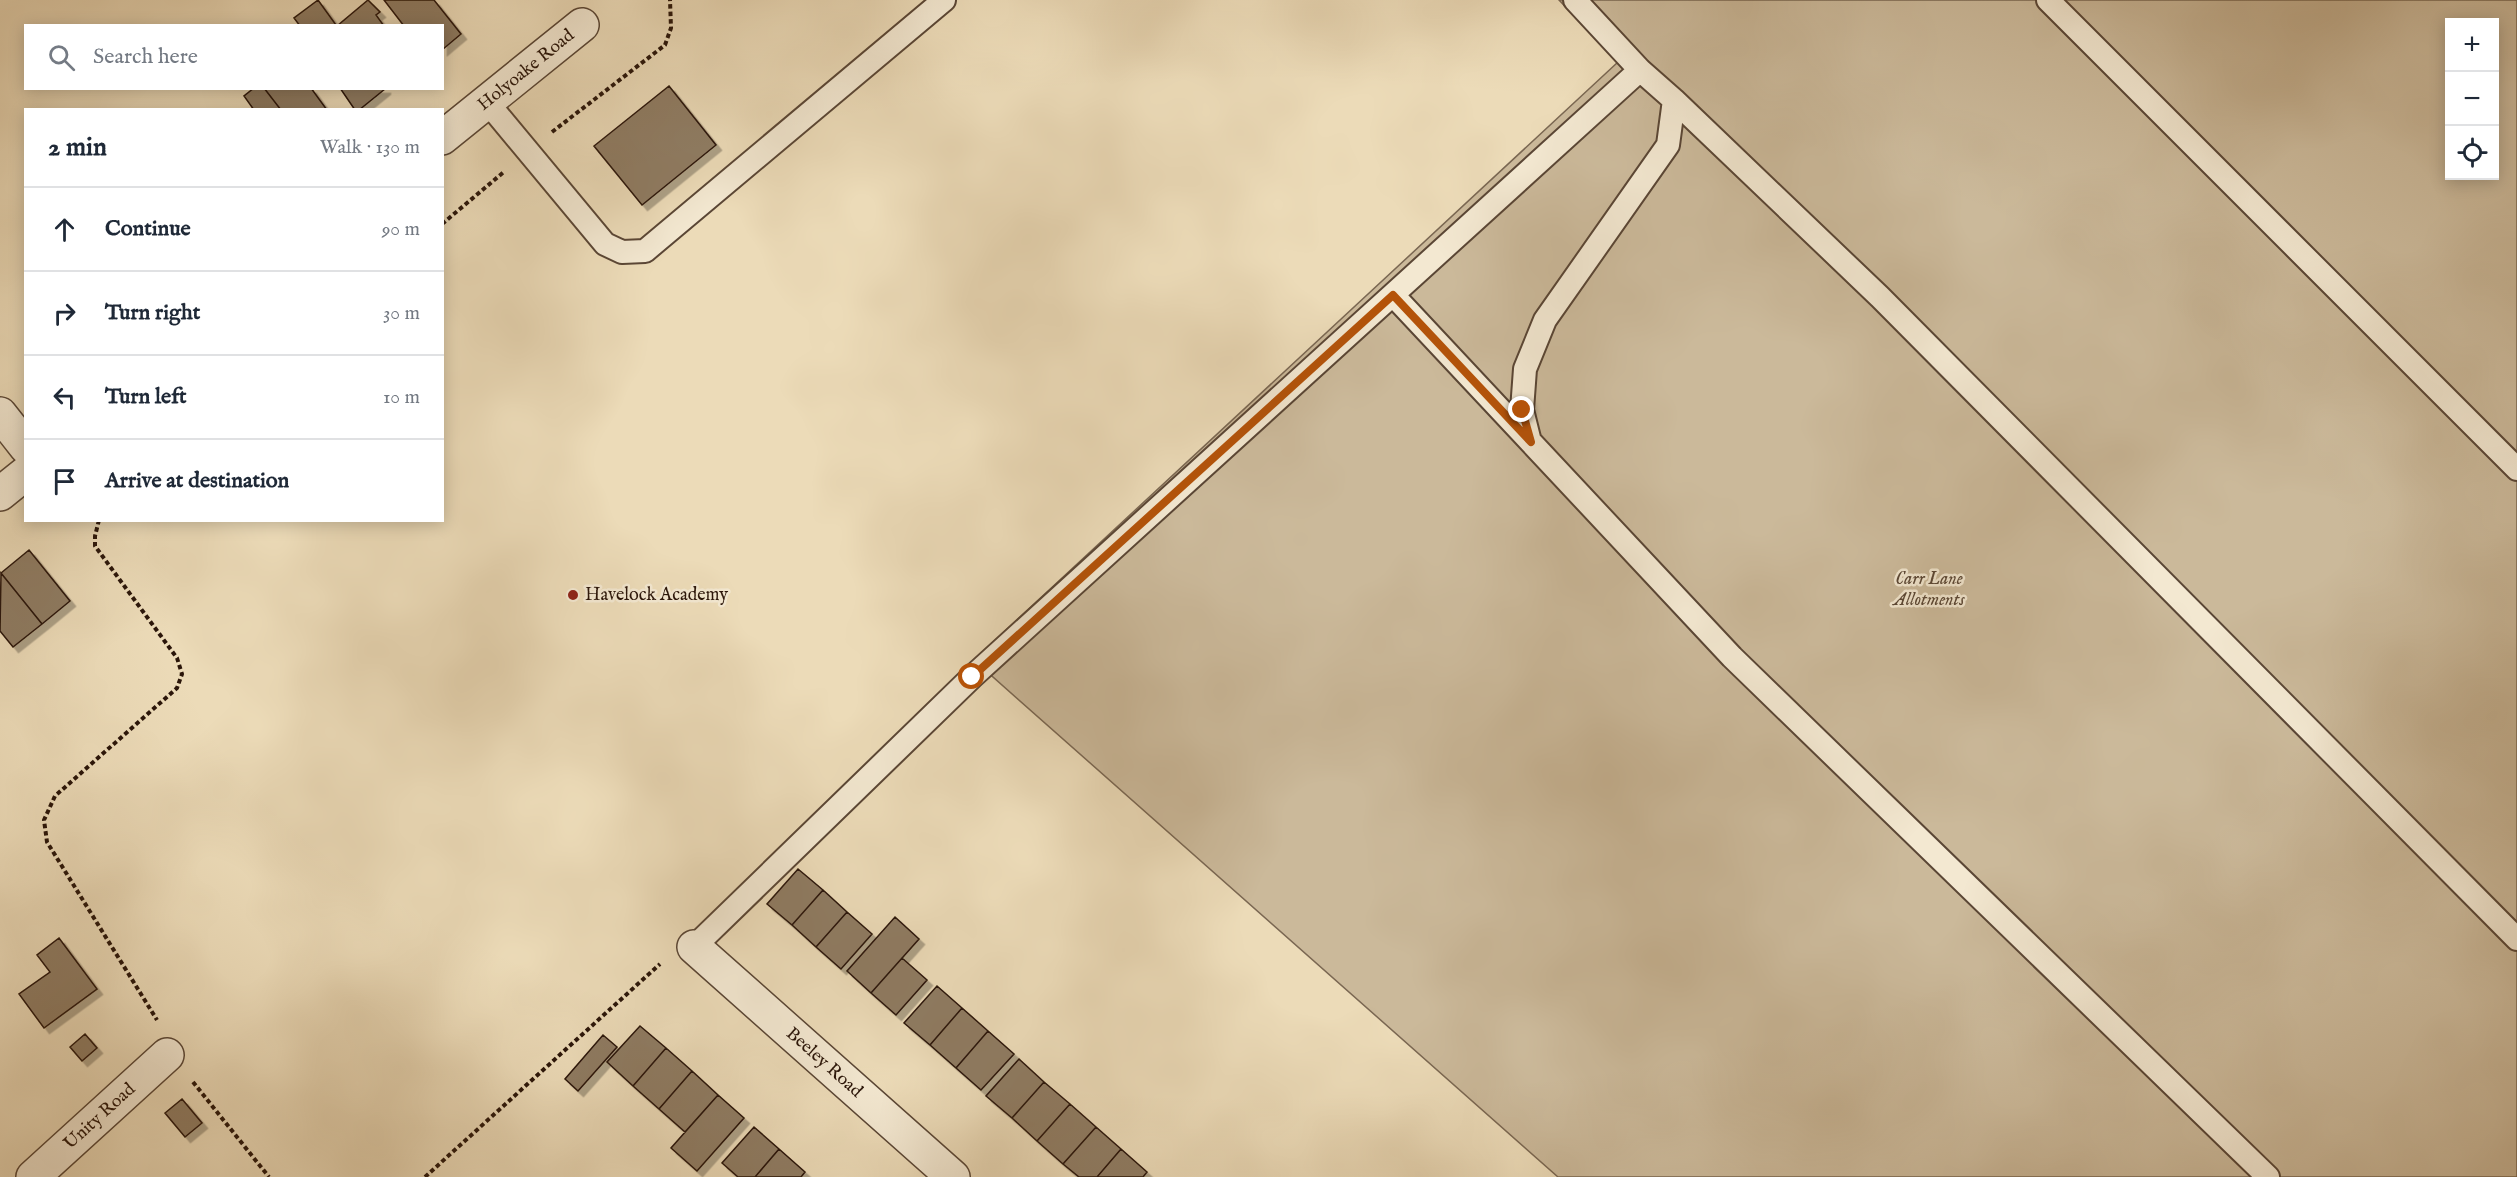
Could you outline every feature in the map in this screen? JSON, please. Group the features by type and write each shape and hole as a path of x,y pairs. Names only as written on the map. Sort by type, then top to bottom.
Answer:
{"street":[{"name":"Holyoake Road","path":"444,136 582,26"},
{"path":"0,414 24,444"},
{"path":"0,494 24,475"},
{"name":"Beeley Road","path":"694,947 953,1177"},
{"name":"Unity Road","path":"33,1177 164,1058"}],"lane":[{"path":"487,102 605,244 622,252 645,251 944,0"},
{"path":"1575,0 1640,70 1880,297 2517,939"},
{"path":"2048,0 2517,469"},
{"path":"694,947 972,677 1640,70"},
{"path":"1531,442 1522,410 1525,369 1545,320 1668,145 1674,100"},
{"path":"1393,295 1732,657 2268,1177"}],"path":[{"path":"444,222 528,151 665,45 671,28 670,0"},
{"path":"98,522 95,546 177,658 182,674 177,688 55,796 44,820 47,842 162,1029 149,1033 146,1043 164,1058 175,1081 188,1076 270,1177"},
{"path":"425,1177 667,958 694,947"}],"green space":[{"name":"Carr Lane Allotments","path":"1559,0 2517,0 2517,1177 1558,1177 985,670 972,677 964,669 1618,62"}],"building":[{"path":"318,0 336,24 298,24 294,18"},
{"path":"368,0 380,12 376,15 383,24 339,24"},
{"path":"384,0 434,0 461,34 444,48 444,24 402,24"},
{"path":"669,86 716,145 642,205 594,146"},
{"path":"252,90 266,90 279,108 253,108 244,96"},
{"path":"266,90 312,90 326,108 279,108"},
{"path":"341,90 384,90 361,108 354,108"},
{"path":"29,550 70,601 42,624 1,573"},
{"path":"1,573 42,624 13,647 0,631"},
{"path":"798,869 823,890 792,925 767,904"},
{"path":"823,890 847,912 816,947 792,925"},
{"path":"847,912 872,934 841,969 816,947"},
{"path":"895,917 919,939 871,993 847,971"},
{"path":"59,938 97,989 44,1028 19,994 50,972 37,955"},
{"path":"902,958 927,980 896,1015 871,993"},
{"path":"937,986 962,1008 930,1045 904,1023"},
{"path":"962,1008 988,1031 956,1068 930,1045"},
{"path":"640,1026 666,1048 633,1086 607,1062"},
{"path":"988,1031 1014,1054 981,1090 956,1068"},
{"path":"85,1034 97,1048 82,1061 70,1047"},
{"path":"603,1035 617,1047 578,1091 565,1079"},
{"path":"666,1048 692,1071 659,1109 633,1086"},
{"path":"1019,1059 1044,1082 1012,1118 986,1096"},
{"path":"692,1071 718,1095 685,1132 659,1109"},
{"path":"1044,1082 1070,1104 1037,1141 1012,1118"},
{"path":"718,1095 744,1118 697,1171 671,1148"},
{"path":"182,1099 202,1123 185,1137 165,1113"},
{"path":"1070,1104 1096,1127 1063,1164 1037,1141"},
{"path":"754,1127 779,1149 755,1177 738,1177 722,1163"},
{"path":"1096,1127 1121,1149 1097,1177 1079,1177 1063,1164"},
{"path":"779,1149 805,1172 801,1177 755,1177"},
{"path":"1121,1149 1147,1172 1143,1177 1097,1177"}],"place":[{"name":"Havelock Academy","path":"573,595"}],"route":[{"path":"972,677 1393,295 1531,442 1522,410"}]}
